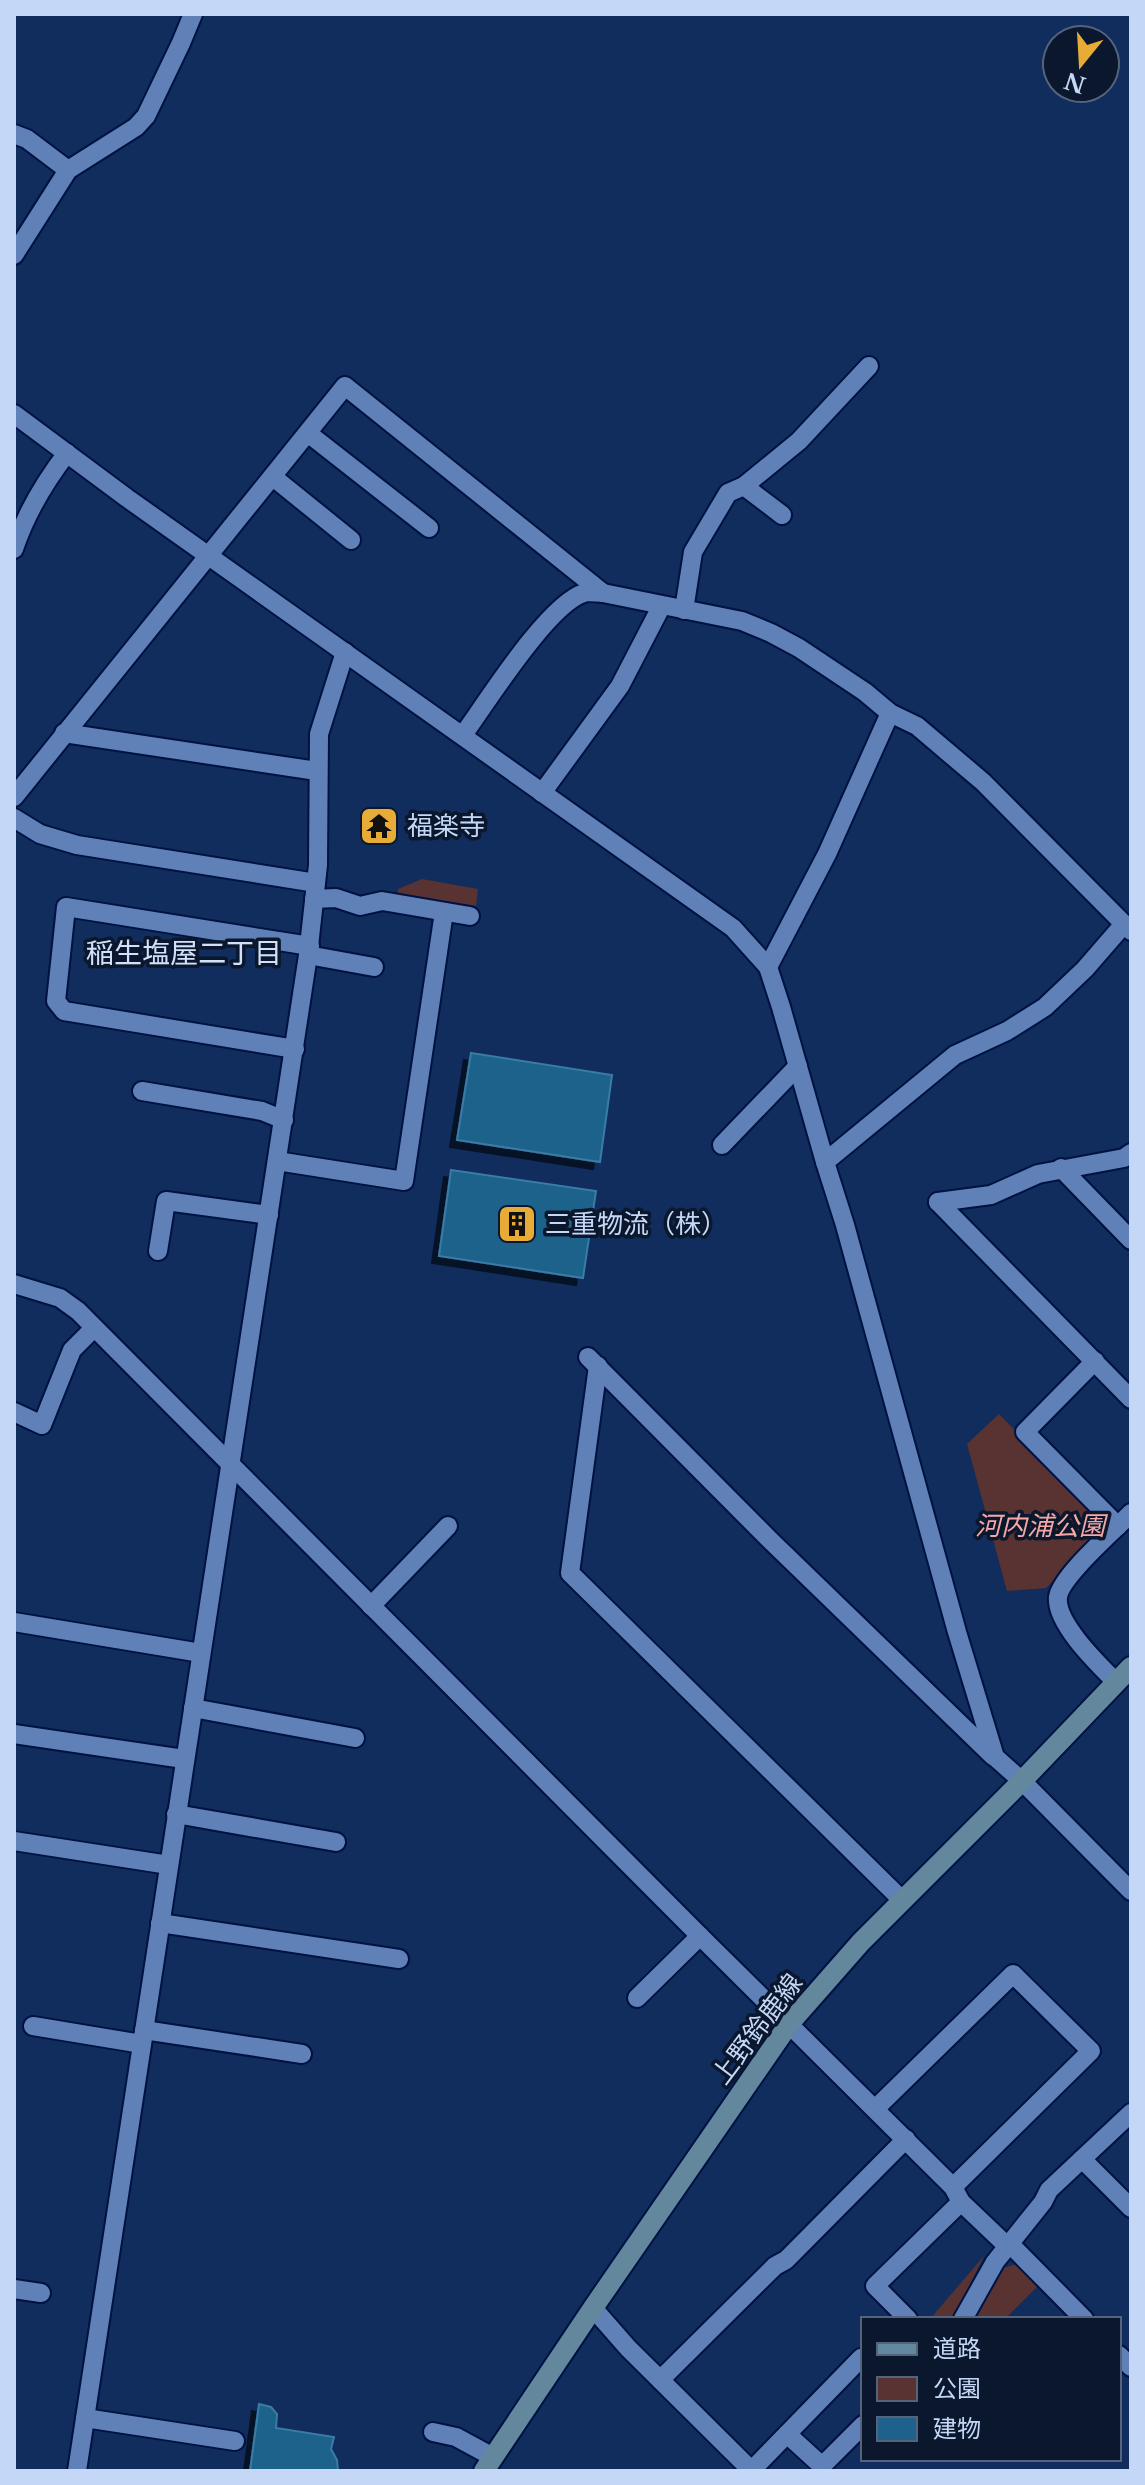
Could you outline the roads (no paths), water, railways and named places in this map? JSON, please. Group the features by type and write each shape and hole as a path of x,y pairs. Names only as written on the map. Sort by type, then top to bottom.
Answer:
{"main road":[{"name":"上野鈴鹿線","path":"489,2464 789,2024 861,1942 1131,1667"}],"street":[{"path":"14,255 68,170 136,127 146,116 193,14"},
{"path":"14,134 27,139 68,170"},
{"path":"684,610 693,552 728,493 744,486 799,441 869,366"},
{"path":"14,797 345,386 603,593"},
{"path":"14,414 733,928 768,967 845,1225 957,1632 995,1757"},
{"path":"309,434 429,528"},
{"path":"14,549 21,527 42,487 67,453"},
{"path":"273,477 351,540"},
{"path":"744,486 782,515"},
{"path":"463,735 543,625 566,603 585,592 742,621 799,648 865,692 890,713 917,726 983,782 1128,927 1045,1007 1007,1031 955,1055 825,1162"},
{"path":"542,793 620,686 661,607"},
{"path":"77,2471 309,950 315,891 317,771 322,718 345,652"},
{"path":"768,967 827,854 890,713"},
{"path":"64,733 317,771"},
{"path":"14,818 40,834 77,845 315,891 360,906 382,901 470,916"},
{"path":"295,1049 64,1011 56,1001 66,907 309,950 374,967"},
{"path":"277,1161 404,1181 444,912"},
{"path":"722,1145 798,1066"},
{"path":"142,1091 262,1111 284,1120"},
{"path":"1131,1153 1124,1158 1038,1174 991,1195 938,1202 1131,1399"},
{"path":"1061,1168 1131,1240"},
{"path":"158,1251 166,1201 269,1215"},
{"path":"14,1284 60,1298 78,1311 700,1936 876,2108 1003,2242 1011,2245 1082,2317"},
{"path":"14,1412 42,1425 72,1350 94,1328"},
{"path":"902,1900 570,1573 593,1361 771,1541 1022,1781 1131,1891"},
{"path":"1095,1361 1025,1432 1125,1520 1063,1583 1058,1598 1078,1643 1116,1682"},
{"path":"371,1606 448,1526"},
{"path":"14,1622 201,1653"},
{"path":"193,1708 355,1738"},
{"path":"14,1734 184,1759"},
{"path":"176,1814 336,1842"},
{"path":"14,1841 169,1865"},
{"path":"160,1923 399,1959"},
{"path":"637,1998 700,1936"},
{"path":"876,2108 1013,1974 1091,2051 875,2286 906,2317"},
{"path":"33,2026 302,2054"},
{"path":"964,2317 995,2262 1011,2245 1049,2190 1131,2113"},
{"path":"660,2380 775,2266 786,2260 906,2139"},
{"path":"1082,2159 1131,2208"},
{"path":"14,2289 41,2293"},
{"path":"593,2308 628,2348 751,2471 861,2358"},
{"path":"85,2418 235,2441"},
{"path":"787,2434 822,2466 861,2427"},
{"path":"433,2432 456,2437 489,2464"}],"place":[{"name":"福楽寺","path":"379,826"},
{"name":"三重物流（株）","path":"517,1224"}],"district":[{"name":"稲生塩屋二丁目","path":"184,953"}],"park label":[{"name":"河内浦公園","path":"1040,1526"}]}
